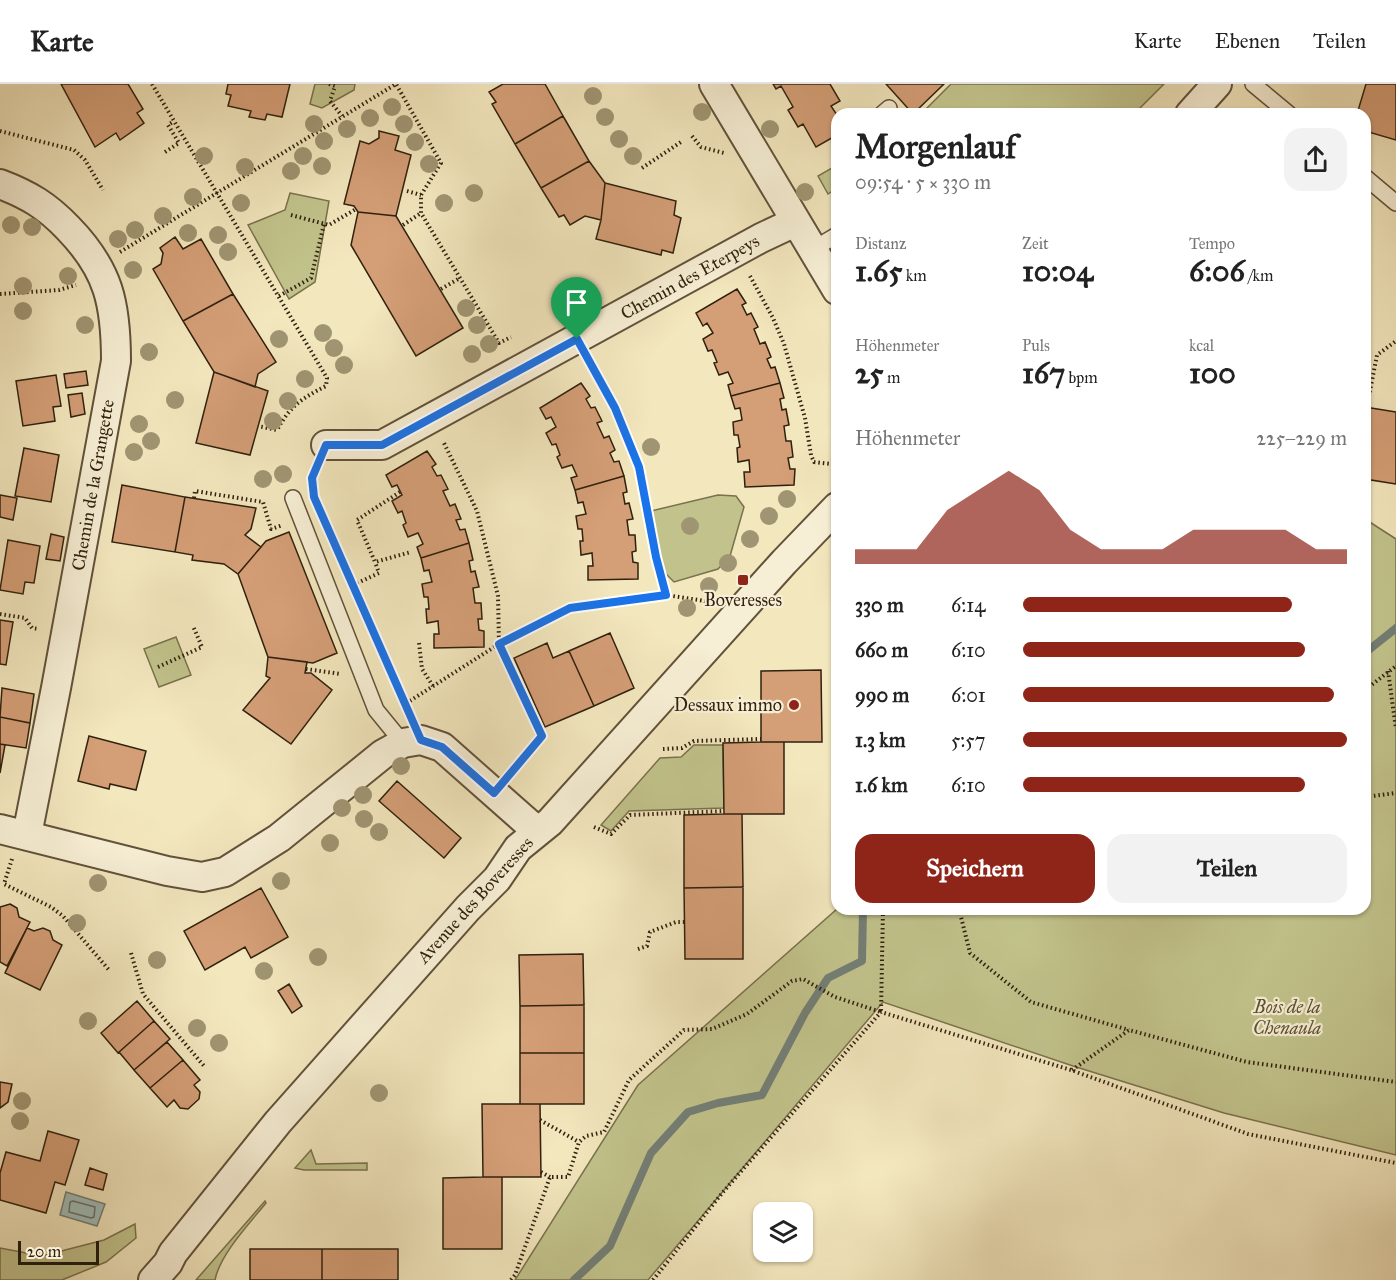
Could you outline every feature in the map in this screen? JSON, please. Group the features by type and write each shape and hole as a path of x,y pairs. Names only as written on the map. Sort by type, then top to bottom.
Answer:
{"street":[{"path":"714,84 831,280"},
{"path":"1195,108 1216,84"},
{"name":"Chemin de la Grangette","path":"0,184 28,194 53,212 84,243 103,274 114,314 116,333 116,361 56,688 16,832"},
{"name":"Chemin des Eterpeys","path":"326,445 382,445 735,252 795,222"},
{"name":"Avenue des Boveresses","path":"153,1280 278,1122 468,908 497,879 518,848 550,822 784,562 831,513"},
{"path":"16,832 167,871 202,877 225,872 279,838 383,754 412,741 442,747 537,831"}],"lane":[{"path":"1253,84 1282,108"},
{"path":"1371,182 1396,203"},
{"path":"812,250 831,239"},
{"path":"293,498 376,710 412,741"}],"path":[{"path":"152,84 327,378 326,386 306,397 288,411 277,430 258,426"},
{"path":"328,84 335,86 330,101 342,116"},
{"path":"117,255 396,84 441,163 421,195 421,213 499,343 511,337"},
{"path":"165,152 179,143 168,125 174,121"},
{"path":"0,131 74,150 85,160 103,190"},
{"path":"692,136 700,147 723,153 729,150"},
{"path":"642,168 681,142"},
{"path":"407,191 421,195"},
{"path":"291,214 328,225 356,209"},
{"path":"403,225 421,213"},
{"path":"279,296 311,278 324,224"},
{"path":"735,252 773,318 784,344 805,418 814,462 831,464"},
{"path":"441,289 460,278"},
{"path":"0,294 59,290 80,284"},
{"path":"577,339 615,408 639,467 656,557 666,595"},
{"path":"1371,386 1377,355 1396,341"},
{"path":"430,419 477,511 498,596 499,644 542,736 494,793"},
{"path":"314,497 312,478 326,445"},
{"path":"194,498 195,491 263,502 271,530 301,518"},
{"path":"353,585 379,573 357,520 400,492"},
{"path":"375,562 411,552"},
{"path":"343,563 405,704 412,741"},
{"path":"405,704 499,644 570,608 666,595 705,602 710,606"},
{"path":"0,614 26,618 32,628 41,629"},
{"path":"158,667 202,647 193,626"},
{"path":"420,643 422,669 434,686"},
{"path":"1371,685 1396,666"},
{"path":"306,669 363,677"},
{"path":"1388,671 1396,729"},
{"path":"663,749 682,748 694,741 761,739"},
{"path":"1371,796 1396,793"},
{"path":"594,827 611,834 630,815 724,811"},
{"path":"16,832 2,883 63,916 109,970"},
{"path":"653,1280 723,1192 881,1012 883,915"},
{"path":"960,915 970,953 1031,1002 1247,1062 1396,1082"},
{"path":"638,949 647,946 650,932 676,922 685,922"},
{"path":"131,953 142,994 204,1066"},
{"path":"541,1172 550,1177 568,1177 579,1142 586,1137 604,1132 629,1080 684,1030 712,1029 747,1014 792,981 803,979 835,997 1071,1070 1248,1134 1396,1163"},
{"path":"1071,1070 1129,1030"},
{"path":"540,1120 579,1142"},
{"path":"511,1280 550,1177"}],"green space":[{"path":"315,84 355,84 354,90 322,108 310,104"},
{"path":"951,84 1164,84 1140,108 927,108"},
{"path":"831,168 831,192 828,194 818,176"},
{"path":"290,193 329,201 315,282 289,299 248,225 285,210"},
{"path":"718,495 736,496 744,507 730,556 718,569 674,582 663,571 651,511"},
{"name":"Bois de la Chenaula","path":"1371,523 1396,539 1396,1155 1224,1113 1073,1066 883,1002 648,1280 515,1280 638,1085 831,914 1371,915"},
{"path":"176,637 191,675 159,687 144,649"},
{"path":"694,745 723,745 724,808 629,811 611,831 601,825 660,758 681,757"},
{"path":"311,1150 316,1164 367,1163 367,1170 295,1168"},
{"path":"265,1201 266,1203 229,1249 215,1280 196,1280"},
{"path":"135,1224 136,1238 106,1262 62,1280 0,1280 0,1248 42,1256 104,1240"}],"water":[{"path":"66,1192 105,1204 97,1226 60,1215"}],"building":[{"path":"61,84 128,84 143,109 137,113 144,123 120,140 116,133 95,147"},
{"path":"228,84 290,84 282,117 267,114 265,120 249,117 251,111 228,106 231,95 226,94"},
{"path":"503,84 545,84 563,116 515,144 492,104 496,102 489,92"},
{"path":"773,84 830,84 840,101 831,106 831,138 816,147 803,124 798,127 788,110 793,107 781,86 776,89"},
{"path":"886,84 944,84 919,108 908,108"},
{"path":"1366,84 1396,84 1396,140 1371,133 1371,108 1359,108"},
{"path":"563,116 589,161 541,188 515,144"},
{"path":"379,131 399,136 395,150 411,155 396,216 358,212 354,206 344,204 360,141 369,144 379,138"},
{"path":"589,161 605,183 601,220 585,216 570,225 564,215 559,217 541,188"},
{"path":"605,183 676,201 674,215 681,218 673,253 662,250 661,255 596,239 601,220"},
{"path":"358,212 396,216 463,328 416,356 351,245"},
{"path":"175,237 183,249 201,239 233,294 183,321 153,269 161,264 163,253 160,248"},
{"path":"737,289 746,303 742,305 747,315 751,313 758,327 754,329 760,344 765,342 771,357 767,359 771,368 775,367 780,383 731,396 728,385 733,383 728,372 719,375 712,350 708,351 703,339 713,333 707,323 703,326 696,313"},
{"path":"233,294 276,362 258,374 255,387 214,372 183,321"},
{"path":"86,371 88,385 66,388 64,374"},
{"path":"214,372 268,391 250,455 196,443"},
{"path":"56,375 61,406 53,407 55,421 23,426 16,381"},
{"path":"581,383 590,396 586,399 591,408 595,407 602,421 597,423 604,438 609,436 615,450 610,453 614,462 619,461 624,476 575,490 571,478 577,476 572,465 562,468 557,457 560,455 556,444 552,445 546,433 556,427 551,417 546,419 540,408"},
{"path":"780,383 784,398 780,399 782,410 786,409 789,425 784,426 786,441 791,441 793,457 788,458 790,469 795,469 794,485 745,487 744,472 750,472 749,460 738,462 737,448 740,447 738,435 734,435 733,422 742,420 740,408 735,409 731,396"},
{"path":"82,393 85,414 71,417 68,395"},
{"path":"1371,408 1396,412 1396,484 1371,480"},
{"path":"24,448 59,455 51,502 15,496"},
{"path":"427,451 436,464 432,467 437,476 441,475 448,489 443,491 450,506 455,504 461,519 456,520 460,530 465,529 469,543 421,558 417,547 423,544 418,533 408,537 403,525 406,523 402,511 398,513 392,501 402,495 397,485 392,487 386,475"},
{"path":"624,476 627,492 623,493 625,504 629,503 633,519 627,520 629,535 635,535 636,551 632,552 633,562 638,563 638,579 588,580 588,566 593,566 592,553 581,555 582,529 578,529 576,516 586,514 583,502 578,503 575,490"},
{"path":"122,485 185,497 175,552 112,542"},
{"path":"0,495 17,498 13,520 0,517"},
{"path":"185,497 256,508 251,529 245,535 261,547 238,574 224,564 192,560 193,555 175,552"},
{"path":"289,532 337,653 313,663 268,657 238,574 266,541"},
{"path":"51,534 64,537 60,561 46,559"},
{"path":"8,540 40,546 34,583 25,582 23,594 0,590"},
{"path":"469,543 473,560 469,561 471,572 475,571 479,587 473,588 475,603 481,603 482,619 478,619 479,630 484,631 484,647 434,648 434,634 439,634 438,621 427,623 428,597 424,597 422,584 432,582 429,570 424,571 421,558"},
{"path":"0,620 13,622 6,665 0,664"},
{"path":"610,633 634,688 594,706 569,651"},
{"path":"547,643 553,658 569,651 594,706 545,727 514,658"},
{"path":"268,657 307,662 305,673 311,673 332,690 291,744 243,710 270,678 266,676"},
{"path":"821,670 822,742 761,742 761,671"},
{"path":"2,688 34,694 30,723 0,717"},
{"path":"0,717 30,723 26,748 0,744"},
{"path":"89,736 146,751 136,790 110,784 109,789 78,781"},
{"path":"784,742 784,814 724,814 723,743"},
{"path":"0,744 5,745 0,773"},
{"path":"397,781 461,838 444,858 379,801"},
{"path":"742,814 743,887 684,888 684,815"},
{"path":"743,887 743,959 685,959 684,888"},
{"path":"261,888 288,937 251,958 245,947 205,970 184,931"},
{"path":"10,904 17,908 19,917 30,922 7,966 0,962 0,907"},
{"path":"27,928 34,931 43,928 50,931 53,940 62,945 40,990 5,973"},
{"path":"583,954 584,1005 520,1006 519,955"},
{"path":"289,984 302,1006 292,1013 278,991"},
{"path":"137,1001 154,1021 118,1053 101,1033"},
{"path":"584,1005 584,1053 520,1053 520,1006"},
{"path":"154,1021 170,1039 134,1070 119,1052"},
{"path":"167,1042 183,1060 150,1088 134,1070"},
{"path":"520,1053 584,1053 584,1104 520,1104"},
{"path":"183,1060 200,1080 194,1085 200,1092 199,1099 188,1109 180,1108 174,1100 167,1107 150,1088"},
{"path":"0,1082 12,1084 8,1102 0,1108"},
{"path":"482,1104 540,1104 541,1177 483,1177"},
{"path":"48,1131 79,1140 65,1185 55,1182 46,1213 0,1200 0,1173 6,1152 40,1161"},
{"path":"90,1168 107,1174 103,1190 85,1185"},
{"path":"502,1177 502,1249 443,1249 443,1178"},
{"path":"250,1249 322,1249 322,1280 250,1280"},
{"path":"322,1249 398,1249 398,1280 322,1280"}],"waterway":[{"path":"1371,648 1396,628"},
{"path":"574,1280 610,1246 651,1153 688,1112 718,1103 762,1095 805,1013 828,978 862,961 863,915"}],"place":[{"name":"Boveresses","path":"743,580"},
{"name":"Dessaux immo","path":"794,705"}],"route":[{"path":"577,339 615,408 639,467 656,557 666,595 570,608 499,644 542,736 494,793 442,747 421,740 314,497 312,478 326,445 382,445 577,339"}]}
